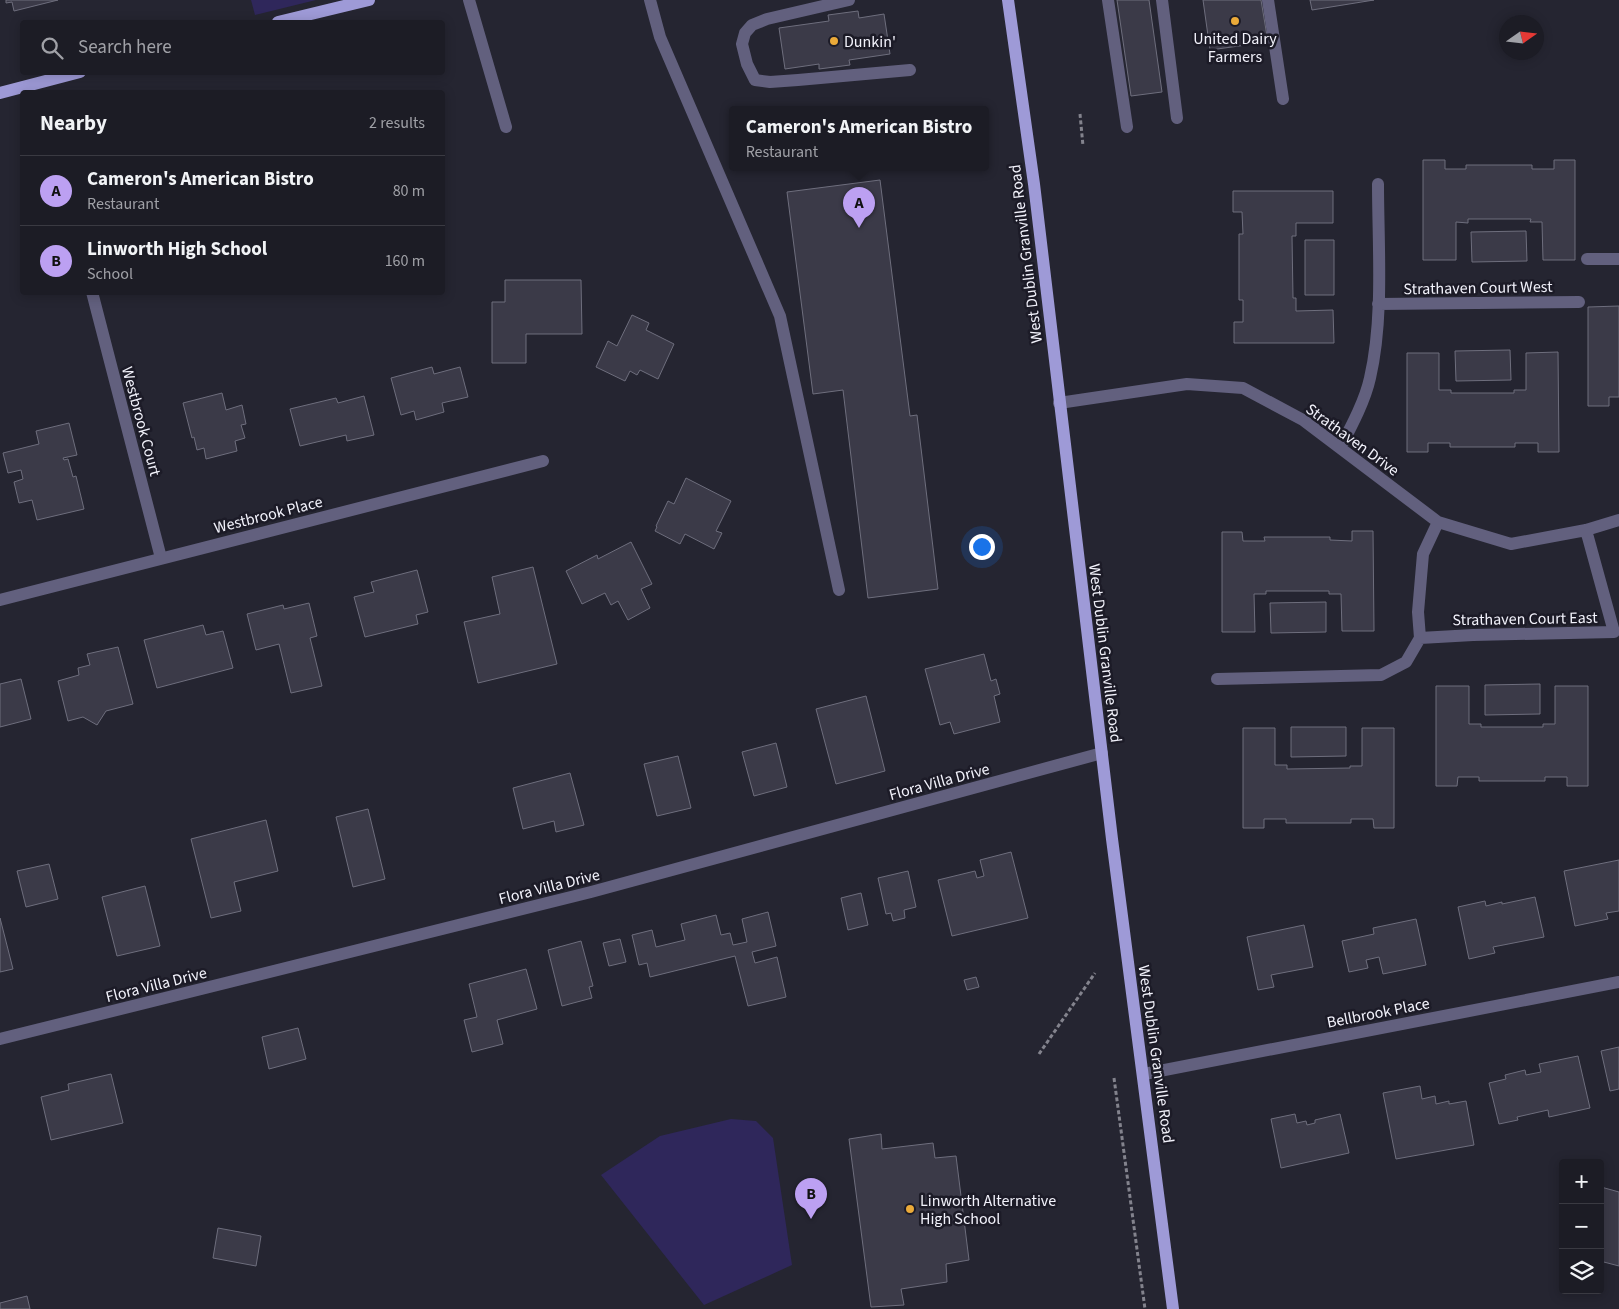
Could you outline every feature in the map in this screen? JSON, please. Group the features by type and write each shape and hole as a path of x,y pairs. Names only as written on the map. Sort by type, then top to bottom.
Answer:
{"main road":[{"path":"286,20 369,0"},
{"name":"West Dublin Granville Road","path":"1008,0 1032,175 1102,752 1173,1309"},
{"path":"23,90 39,88 72,75"},
{"path":"0,93 20,90"}],"street":[{"path":"469,0 506,127"},
{"path":"650,0 660,38 780,316 839,590"},
{"path":"849,0 767,19 752,25 745,34 742,44 746,64 755,80 770,82 910,70"},
{"path":"1108,0 1127,126"},
{"path":"1162,0 1178,118"},
{"path":"1268,0 1283,99"},
{"path":"1340,448 1353,423 1370,380 1376,340 1378,304 1378,184"},
{"path":"1587,259 1619,258"},
{"name":"Westbrook Court","path":"93,295 161,558"},
{"name":"Strathaven Court West","path":"1378,304 1579,302"},
{"name":"Strathaven Drive","path":"1059,403 1188,384 1243,388 1302,420 1438,522 1511,544 1586,530 1619,520"},
{"name":"Westbrook Place","path":"0,600 543,461"},
{"path":"1217,679 1381,675 1406,662 1420,638 1418,612 1423,554 1438,522"},
{"name":"Strathaven Court East","path":"1420,638 1614,632 1586,530"},
{"name":"Flora Villa Drive","path":"0,1039 591,892 1102,752"},
{"name":"Bellbrook Place","path":"1144,1074 1619,982"}],"path":[{"path":"1080,114 1083,146"},
{"path":"1039,1054 1095,973"},
{"path":"1114,1078 1145,1309"}],"shaded area":[{"path":"251,0 316,0 255,15"},
{"path":"731,1119 756,1121 773,1138 792,1265 704,1305 601,1175 660,1136"}],"building":[{"path":"6,0 58,0 14,11 12,2 6,3"},
{"name":"United Dairy Farmers","path":"1117,0 1149,0 1162,92 1131,96"},
{"name":"United Dairy Farmers","path":"1203,0 1261,0 1268,42 1210,50"},
{"path":"1310,0 1374,0 1312,10"},
{"name":"Dunkin'","path":"858,11 859,18 884,14 890,54 849,60 850,65 819,69 819,64 785,69 779,28 829,21 828,15"},
{"path":"1423,160 1445,160 1445,169 1466,169 1466,165 1532,165 1532,169 1554,169 1554,160 1575,160 1575,260 1543,260 1542,222 1530,222 1531,219 1468,219 1468,223 1456,222 1456,260 1423,260"},
{"path":"880,180 910,416 917,415 938,589 868,598 843,390 813,394 787,192"},
{"path":"1233,191 1333,191 1333,223 1296,223 1296,236 1292,236 1293,298 1296,298 1296,311 1333,310 1334,343 1234,343 1234,322 1243,322 1243,300 1239,300 1239,234 1243,234 1242,212 1233,212"},
{"path":"1526,231 1527,261 1472,262 1471,232"},
{"path":"1305,240 1334,240 1334,295 1305,295"},
{"path":"505,280 581,280 582,334 526,334 526,363 492,363 492,302 505,302"},
{"path":"1619,306 1619,397 1609,397 1609,406 1588,406 1588,307"},
{"path":"632,315 649,323 646,330 674,344 658,379 640,370 637,375 630,371 625,381 596,367 608,341 617,346"},
{"path":"1510,350 1511,380 1456,381 1455,351"},
{"path":"1558,352 1559,452 1538,452 1538,443 1515,443 1515,447 1450,447 1450,443 1428,443 1428,452 1407,452 1407,353 1439,353 1439,390 1451,390 1451,393 1514,393 1514,390 1526,390 1526,353"},
{"path":"432,367 434,374 460,367 468,397 442,403 444,412 416,420 414,411 401,415 391,378"},
{"path":"222,393 226,410 242,405 246,424 241,425 245,438 235,441 237,451 206,459 204,448 197,450 194,437 192,438 183,403"},
{"path":"364,396 374,435 347,441 346,435 300,446 290,409 336,398 338,403"},
{"path":"69,423 77,455 63,458 64,460 68,459 73,477 76,476 84,509 37,520 32,500 19,503 14,482 23,479 21,470 8,473 3,453 39,444 36,431"},
{"path":"686,478 731,501 716,531 722,533 714,549 685,534 680,544 655,531 668,501 674,504"},
{"path":"1352,531 1373,531 1374,631 1342,631 1341,594 1329,594 1329,591 1266,591 1266,594 1254,594 1255,632 1222,632 1222,532 1242,532 1243,541 1265,541 1264,537 1330,537 1330,540 1352,541"},
{"path":"631,542 652,584 641,589 650,608 628,620 618,601 611,605 605,593 582,604 566,571 597,555 598,559"},
{"path":"533,567 557,664 478,683 464,622 500,614 492,577"},
{"path":"417,570 428,612 416,615 418,624 365,637 354,597 374,592 371,582"},
{"path":"1326,602 1326,632 1271,633 1270,603"},
{"path":"309,603 317,636 310,638 322,686 291,693 279,644 256,650 247,614 283,605 284,609"},
{"path":"203,625 206,635 223,631 233,668 157,688 144,640"},
{"path":"118,647 133,704 106,711 97,725 83,717 68,721 58,681 79,675 78,668 90,665 87,654"},
{"path":"984,654 991,681 996,679 1000,694 994,696 1000,722 954,734 950,722 940,725 925,669"},
{"path":"21,679 31,719 0,727 0,684"},
{"path":"1540,684 1540,714 1485,715 1485,685"},
{"path":"1436,686 1469,686 1469,724 1481,724 1481,727 1543,727 1543,724 1555,724 1555,686 1588,686 1588,786 1567,786 1567,777 1545,777 1545,781 1479,781 1479,777 1458,777 1457,786 1436,786"},
{"path":"866,696 885,771 836,784 816,709"},
{"path":"1291,727 1346,727 1346,756 1291,757"},
{"path":"1243,728 1275,728 1275,765 1287,765 1287,769 1350,768 1350,766 1362,766 1362,728 1394,728 1394,828 1374,828 1373,819 1351,819 1351,823 1286,823 1286,819 1264,819 1264,828 1243,828"},
{"path":"776,743 787,787 754,796 742,752"},
{"path":"678,756 691,808 657,816 644,764"},
{"path":"570,773 584,825 556,832 554,821 523,829 513,788"},
{"path":"368,809 385,879 353,887 336,817"},
{"path":"266,820 278,871 234,882 241,911 211,918 191,839"},
{"path":"1011,852 1028,918 952,936 938,880 975,871 977,878 984,876 980,860"},
{"path":"1619,860 1619,911 1606,913 1608,919 1575,926 1564,871"},
{"path":"49,864 58,899 26,907 17,871"},
{"path":"908,871 916,907 904,910 905,918 893,921 891,913 886,914 878,878"},
{"path":"145,886 160,946 117,956 102,897"},
{"path":"861,893 868,925 848,930 841,898"},
{"path":"1535,897 1544,937 1493,947 1495,953 1469,959 1458,907 1485,901 1486,906 1502,902 1502,904"},
{"path":"768,912 776,946 752,952 755,963 777,957 786,997 748,1006 735,956 650,977 647,963 639,965 632,935 652,930 656,947 685,940 681,924 716,915 721,935 730,933 733,945 747,942 742,919"},
{"path":"0,918 13,969 0,972"},
{"path":"1416,919 1426,965 1383,974 1379,957 1366,960 1368,968 1349,972 1342,941 1374,934 1373,928"},
{"path":"1304,925 1313,967 1271,975 1274,987 1258,990 1247,937"},
{"path":"620,939 626,962 609,966 603,943"},
{"path":"581,941 593,986 589,987 592,998 562,1006 548,950"},
{"path":"526,969 537,1009 497,1020 503,1044 472,1052 464,1020 477,1017 469,984"},
{"path":"976,977 979,987 967,990 964,980"},
{"path":"298,1028 306,1059 269,1069 262,1037"},
{"path":"1619,1047 1619,1089 1610,1091 1601,1051"},
{"path":"1578,1056 1590,1108 1549,1117 1548,1110 1517,1117 1518,1120 1499,1124 1489,1083 1506,1079 1505,1075 1525,1070 1526,1075 1541,1072 1539,1064"},
{"path":"111,1074 123,1123 51,1140 41,1097 69,1090 68,1084"},
{"path":"1420,1086 1422,1099 1435,1096 1436,1104 1449,1101 1449,1104 1466,1101 1474,1145 1396,1159 1383,1093"},
{"path":"1295,1114 1297,1123 1306,1121 1307,1125 1315,1123 1315,1120 1340,1114 1349,1153 1281,1168 1271,1119"},
{"name":"Linworth Alternative High School","path":"881,1134 882,1149 933,1143 935,1158 956,1156 969,1260 946,1264 947,1282 901,1289 904,1305 871,1307 849,1139"},
{"path":"1604,1188 1619,1192 1619,1266 1604,1262"},
{"path":"218,1228 261,1236 256,1266 213,1258"},
{"path":"27,1296 30,1309 0,1309 0,1303"}],"place":[{"name":"United Dairy Farmers","path":"1235,21"},
{"name":"Dunkin'","path":"834,41"},
{"name":"Cameron's American Bistro","path":"859,228"},
{"name":"Linworth Alternative High School","path":"910,1209"},
{"name":"Linworth High School","path":"811,1219"}]}
